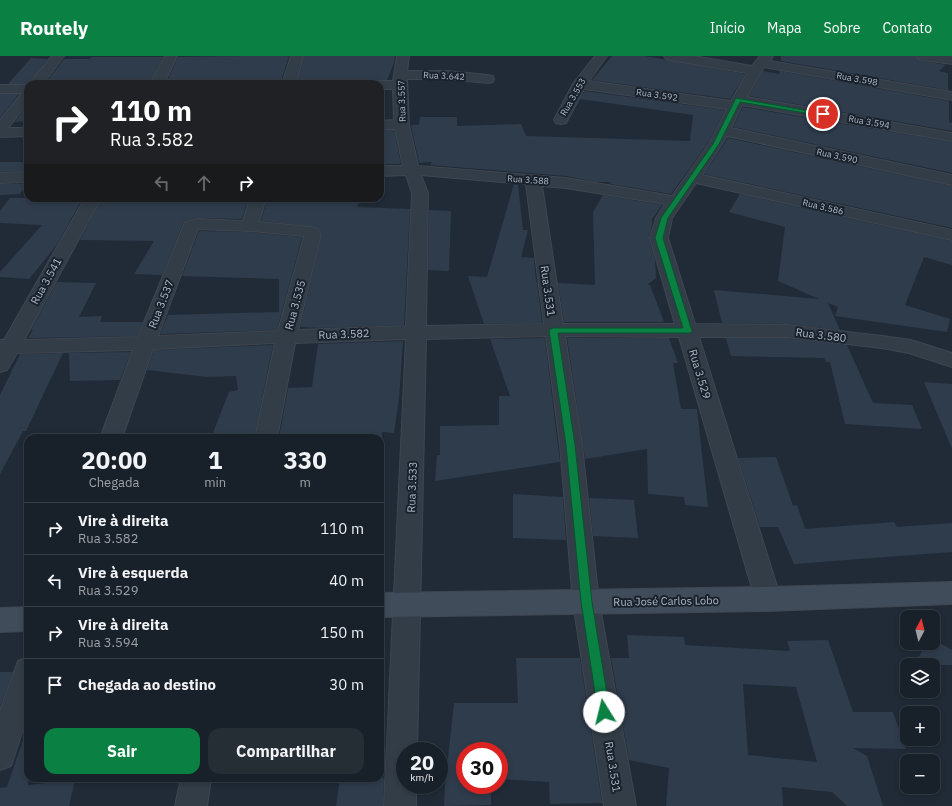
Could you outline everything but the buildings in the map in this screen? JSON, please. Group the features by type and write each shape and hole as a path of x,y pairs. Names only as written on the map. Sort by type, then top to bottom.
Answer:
{"street":[{"path":"39,80 58,56"},
{"path":"159,80 171,56"},
{"path":"290,80 297,56"},
{"name":"Rua 3.557","path":"403,56 401,80 402,124 411,170"},
{"name":"Rua 3.553","path":"560,120 580,84 601,56"},
{"name":"Rua 3.598","path":"670,56 761,63 952,96"},
{"path":"923,56 952,60"},
{"name":"Rua 3.529","path":"761,63 736,103 723,131 693,178 674,201 664,218 659,238 768,599"},
{"name":"Rua 3.642","path":"384,84 401,80 447,75 488,79"},
{"name":"Rua 3.592","path":"580,84 736,103"},
{"path":"0,90 24,89"},
{"path":"0,129 24,99"},
{"name":"Rua 3.594","path":"736,103 952,137"},
{"path":"384,125 402,124"},
{"name":"Rua 3.590","path":"723,131 952,180"},
{"path":"0,133 24,132"},
{"name":"Rua 3.588","path":"384,171 411,170 566,183 674,201"},
{"name":"Rua 3.533","path":"400,806 408,604 420,193 411,170"},
{"path":"0,178 24,178"},
{"name":"Rua 3.586","path":"693,178 952,235"},
{"name":"Rua 3.531","path":"533,181 553,330 571,445 586,602 620,806"},
{"name":"Rua 3.541","path":"0,364 5,347 91,202"},
{"path":"250,226 257,202"},
{"name":"Rua 3.537","path":"112,434 145,343 191,226 197,224 250,226"},
{"name":"Rua 3.535","path":"250,226 310,232 313,234 286,337 267,434"},
{"name":"Rua 3.582","path":"5,347 415,332 553,330 688,331"},
{"name":"Rua 3.580","path":"688,331 787,331 882,342 911,347 952,360"},
{"name":"Rua José Carlos Lobo","path":"384,605 768,599 952,593"},
{"path":"0,620 24,619"},
{"path":"0,755 24,682"},
{"path":"190,806 195,782"}],"route":[{"path":"604,712 586,602 571,445 553,330 688,331 659,238 664,218 674,201 693,178 716,144 738,100 823,114"}]}
